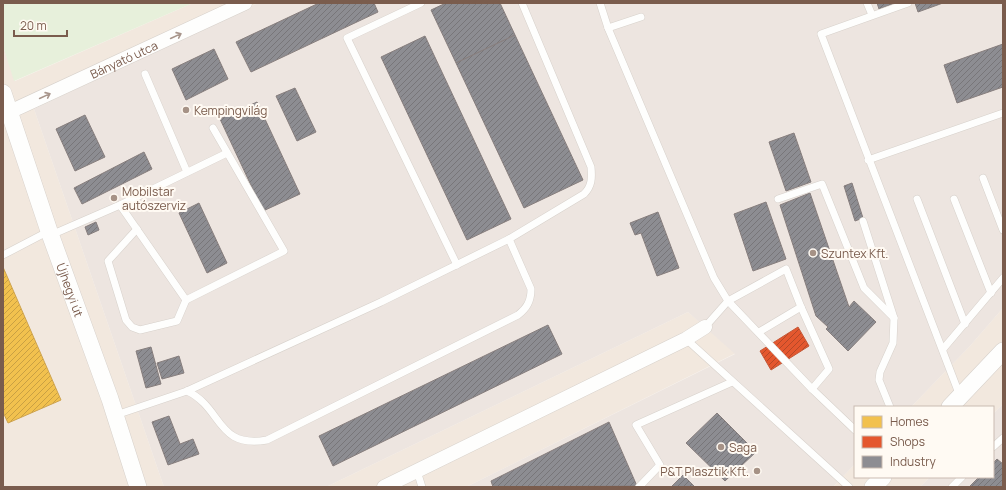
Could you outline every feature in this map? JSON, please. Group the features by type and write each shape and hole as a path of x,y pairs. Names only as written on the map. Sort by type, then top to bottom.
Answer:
{"street":[{"name":"Bányató utca","path":"6,114 245,3"},
{"name":"Újhegyi út","path":"3,93 6,114 115,415 138,487"},
{"path":"384,487 686,339 705,327"},
{"path":"955,402 1002,354"},
{"path":"873,487 882,478"}],"lane":[{"path":"421,3 347,38 457,265"},
{"path":"115,415 187,391 381,302 509,239 584,194 588,189 592,176 591,167 522,3"},
{"path":"600,3 608,28 714,278 728,301 812,389 854,429"},
{"path":"867,3 872,15"},
{"path":"908,3 821,34 868,160 943,349 955,402"},
{"path":"608,28 641,17"},
{"path":"145,74 187,172"},
{"path":"868,160 1003,113"},
{"path":"137,229 108,261 126,320 129,325 140,330 177,321 186,300 284,252 213,128"},
{"path":"3,255 50,233 120,205 227,152"},
{"path":"984,178 1003,230"},
{"path":"778,199 822,184 864,288 894,318"},
{"path":"917,199 965,324"},
{"path":"954,200 991,293"},
{"path":"120,205 186,300"},
{"path":"863,221 894,318 893,343 880,372 879,380 890,406"},
{"path":"187,391 199,397 227,432 233,437 253,442 267,440 518,315 524,310 531,296 532,289 509,239"},
{"path":"705,327 728,301 786,269 801,307 830,369 812,389"},
{"path":"943,349 1003,278"},
{"path":"759,332 801,307"},
{"path":"686,339 849,487"},
{"path":"639,487 660,465 636,425 732,382"},
{"path":"994,446 1003,438"},
{"path":"417,471 422,487"},
{"path":"952,487 961,478"}],"shaded area":[{"path":"193,3 258,3 34,109 164,487 3,487 3,46 15,81"},
{"path":"258,3 1003,3 1003,308 970,346 912,406 854,406 854,465 833,487 466,487 735,354 688,312 326,487 164,487 34,109"},
{"path":"1003,308 1003,404 994,413 994,406 912,406 970,346"},
{"path":"688,312 736,353 466,487 326,487"},
{"path":"1003,404 1003,487 920,487 929,478 994,478 994,413"},
{"path":"854,465 854,478 929,478 920,487 833,487"}],"green space":[{"path":"3,3 193,3 14,81 3,46"}],"building: Homes":[{"path":"3,267 61,400 8,423 3,412"}],"building: Shops":[{"path":"798,327 809,346 771,370 760,351"}],"building: Industry":[{"path":"319,3 374,3 378,12 251,72 236,42"},
{"path":"446,3 500,3 515,35 456,63 431,10"},
{"path":"877,3 895,3 879,9"},
{"path":"915,3 943,3 918,12"},
{"path":"515,35 583,180 524,208 456,63"},
{"path":"425,36 511,219 467,240 381,57"},
{"path":"1003,44 1003,87 957,103 944,65"},
{"path":"214,49 228,79 186,100 172,69"},
{"path":"295,88 316,132 297,141 276,96"},
{"path":"257,102 300,194 263,211 220,119"},
{"path":"85,115 105,157 75,171 56,129"},
{"path":"794,133 811,182 786,191 769,142"},
{"path":"144,152 152,169 82,204 74,188"},
{"path":"852,183 863,218 855,221 844,186"},
{"name":"Szuntex Kft.","path":"810,193 849,307 854,301 876,322 848,351 826,329 828,327 816,316 780,205"},
{"path":"766,202 786,259 753,271 734,214"},
{"path":"199,203 227,263 207,273 179,213"},
{"path":"658,212 679,268 657,276 641,233 635,235 630,223"},
{"path":"96,222 99,230 88,235 85,227"},
{"path":"548,325 562,354 333,466 319,436"},
{"path":"151,347 161,384 146,388 136,351"},
{"path":"179,356 184,373 162,379 157,363"},
{"name":"Saga","path":"717,413 756,452 725,481 686,443"},
{"path":"169,416 180,444 193,439 199,454 168,465 152,422"},
{"path":"609,422 637,486 493,487 491,481"},
{"path":"997,459 1003,464 1003,487 969,487 978,478 994,478 994,462"},
{"path":"683,475 695,487 671,487"}],"place":[{"name":"Kempingvilág","path":"186,110"},
{"name":"Mobilstar autószerviz","path":"114,198"},
{"name":"Szuntex Kft.","path":"813,253"},
{"name":"Saga","path":"721,447"},
{"name":"P&T Plasztik Kft.","path":"757,471"}]}
